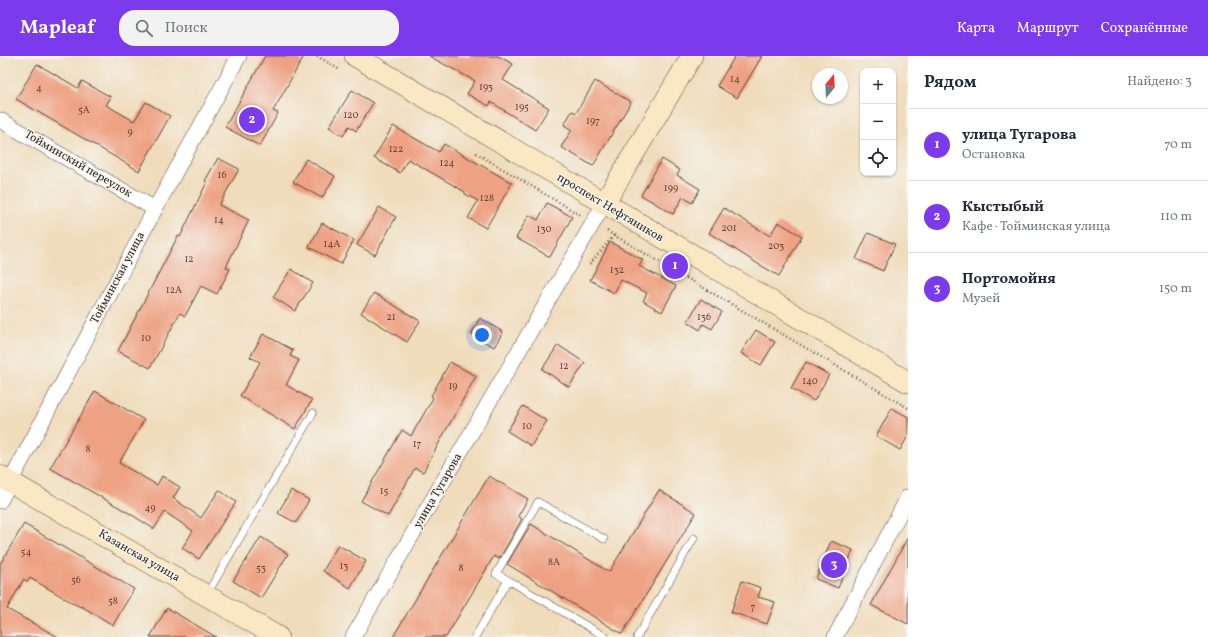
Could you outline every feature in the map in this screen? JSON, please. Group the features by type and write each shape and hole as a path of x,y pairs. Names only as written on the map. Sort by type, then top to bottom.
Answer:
{"main road":[{"name":"улица Тугарова","path":"604,204 692,56"},
{"name":"проспект Нефтяников","path":"349,64 374,64 604,204 908,382"},
{"name":"Казанская улица","path":"5,479 278,637"}],"street":[{"name":"Тойминская улица","path":"0,501 5,479 239,56"},
{"name":"Тойминский переулок","path":"0,120 155,209"},
{"name":"улица Тугарова","path":"353,637 604,204"},
{"path":"835,637 908,497"}],"lane":[{"path":"206,596 313,413"},
{"path":"604,540 538,502 496,574 606,637"},
{"path":"636,637 694,538"},
{"path":"475,637 508,580"}],"path":[{"path":"317,56 349,64"},
{"path":"471,149 593,223 908,408"}],"building":[{"path":"265,56 304,56 273,111 278,113 260,146 225,127"},
{"path":"429,56 498,56 513,64 503,80 549,108 535,130 491,102 489,106 467,94 475,81"},
{"path":"735,56 762,56 737,98 717,86"},
{"path":"37,64 78,88 82,81 111,97 106,105 134,121 146,102 170,116 139,171 16,99"},
{"path":"595,81 631,102 593,166 561,147 572,130 564,125 572,111 576,113"},
{"path":"352,90 373,103 356,131 349,126 343,136 329,127"},
{"path":"393,126 439,152 444,144 512,183 486,228 468,218 478,201 465,194 465,192 408,159 400,173 374,158"},
{"path":"218,158 239,169 219,205 249,220 226,267 230,269 217,294 201,286 185,316 180,313 150,368 118,351 178,236 180,237 207,182 205,181"},
{"path":"306,159 335,176 322,198 293,182"},
{"path":"662,159 680,170 677,175 700,189 692,203 683,197 673,214 641,195"},
{"path":"547,203 572,217 550,257 516,238 529,215 538,220"},
{"path":"379,207 396,217 375,255 357,245"},
{"path":"724,208 770,236 778,222 802,236 779,276 709,233"},
{"path":"322,223 354,240 341,264 309,247"},
{"path":"868,233 895,244 883,271 856,259"},
{"path":"610,242 643,260 639,266 676,286 662,312 643,301 647,293 621,280 614,293 590,280"},
{"path":"291,269 313,283 295,311 273,297"},
{"path":"374,293 420,321 407,342 361,313"},
{"path":"701,299 722,312 712,329 703,324 700,330 687,322"},
{"path":"480,318 503,332 494,347 471,334"},
{"path":"756,330 775,342 761,365 741,353"},
{"path":"263,334 293,350 290,356 299,360 286,385 312,400 295,429 240,396 260,362 250,357"},
{"path":"558,345 585,363 569,387 542,369"},
{"path":"450,362 476,376 423,472 415,468 388,516 361,501 402,430 411,436 433,398 431,396"},
{"path":"806,362 829,375 814,401 791,388"},
{"path":"95,391 144,420 119,463 157,485 162,476 180,487 173,498 201,518 219,490 236,502 199,559 182,548 193,531 165,512 154,529 50,468"},
{"path":"523,406 547,421 531,446 507,431"},
{"path":"892,408 908,417 908,436 900,450 876,436"},
{"path":"489,476 528,499 518,516 522,519 499,559 494,556 446,637 393,637"},
{"path":"291,490 309,500 296,523 278,513"},
{"path":"659,490 696,513 622,634 507,564 531,524 609,572"},
{"path":"24,524 134,589 113,625 30,578 27,582 24,579 7,609 58,637 0,637 0,564"},
{"path":"261,537 288,554 261,598 233,581"},
{"path":"908,537 908,624 871,605"},
{"path":"831,541 853,550 838,588 816,579"},
{"path":"338,545 366,561 350,588 323,571"},
{"path":"742,581 761,588 758,597 775,602 767,624 731,612"},
{"path":"167,608 196,625 216,637 150,637"}],"place":[{"name":"Кыстыбый","path":"252,120"},
{"name":"улица Тугарова","path":"675,266"},
{"name":"Портомойня","path":"834,565"}]}
